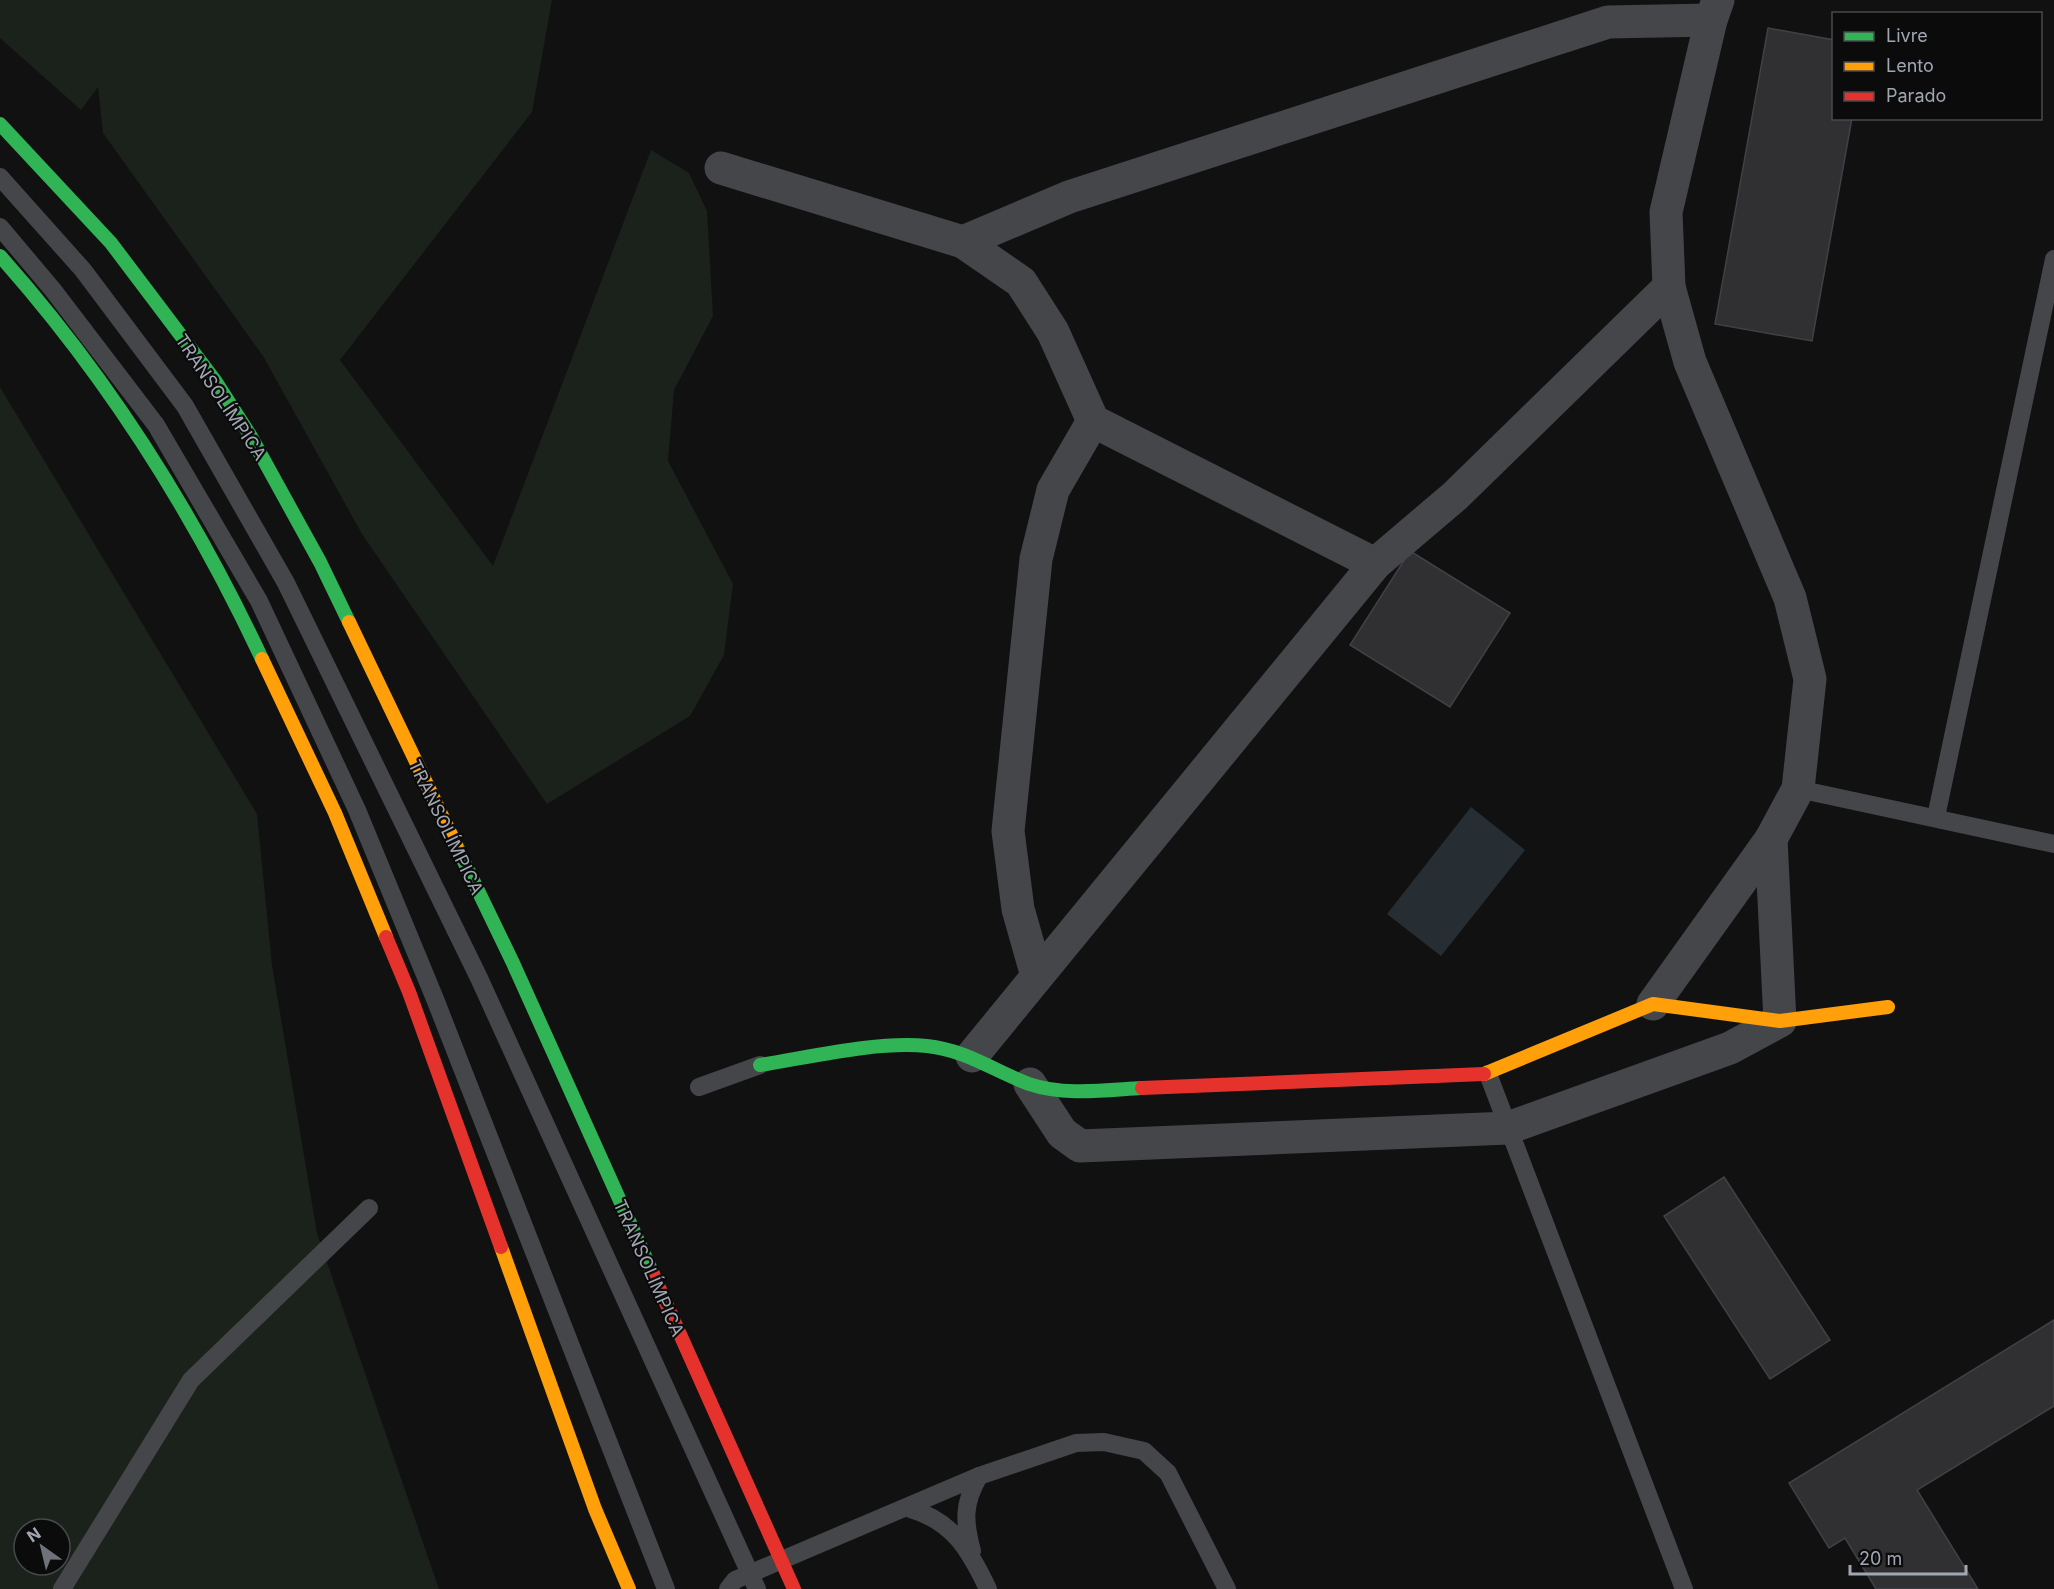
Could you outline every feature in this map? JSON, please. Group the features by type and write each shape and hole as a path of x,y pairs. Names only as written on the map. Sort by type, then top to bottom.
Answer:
{"main road":[{"name":"TRANSOLÍMPICA","path":"0,124 111,243 216,382 250,435 320,562 513,963 794,1589"},
{"path":"0,256 32,292 138,433 244,621 335,813 409,992 596,1509 628,1589"},
{"path":"760,1065 859,1049 927,1046 972,1056 1030,1084 1078,1091 1488,1074 1653,1004 1780,1021 1888,1007"}],"street":[{"path":"963,242 1069,197 1608,22 1659,10 1714,10 1666,213 1669,287 1690,362 1790,598 1810,679 1798,789 1771,839 1653,1004"},
{"path":"721,168 963,242 1021,282 1053,332 1093,420 1375,564"},
{"path":"972,1056 1375,564 1455,496 1669,287"},
{"path":"1037,976 1018,909 1008,831 1010,808 1036,559 1053,490 1093,420"},
{"path":"1030,1084 1062,1133 1080,1146 1508,1128 1730,1048 1780,1021 1771,839"}],"lane":[{"name":"TRANSOLÍMPICA","path":"0,177 83,270 185,406 286,583 479,978 757,1589"},
{"path":"0,227 53,290 156,425 259,601 370,842 666,1589"},
{"path":"1936,817 2054,259"},
{"path":"1798,789 2054,844"},
{"path":"699,1087 760,1065"},
{"path":"1488,1074 1684,1589"},
{"path":"62,1589 191,1380 369,1208"},
{"path":"728,1589 735,1580 979,1476 1076,1443 1104,1442 1144,1451 1168,1473 1227,1589"},
{"path":"975,1562 965,1523 969,1493 979,1476"},
{"path":"908,1508 924,1513 950,1528 975,1562 988,1589"}],"shaded area":[{"path":"0,0 552,0 532,112 340,360 493,566 651,150 689,173 707,211 713,316 674,390 668,461 733,584 724,655 690,716 547,804 362,534 263,356 103,133 98,87 81,110 0,38"},
{"path":"0,387 257,814 272,965 317,1233 439,1589 0,1589"},
{"path":"1471,807 1525,850 1441,956 1387,914"}],"building":[{"path":"1768,28 1832,40 1832,120 1852,120 1812,341 1715,324"},
{"path":"1410,551 1510,613 1450,707 1350,645"},
{"path":"1724,1177 1830,1340 1770,1379 1664,1216"},
{"path":"2054,1320 2054,1406 1917,1490 1978,1589 1876,1589 1845,1538 1829,1548 1789,1483"}],"traffic: fast":[{"path":"0,124 111,243 216,382 250,435 320,562 349,622"},
{"path":"0,256 77,349 146,448 207,552 262,659"},
{"path":"456,845 513,963 653,1274"},
{"path":"760,1065 865,1048 927,1046 967,1056 1016,1079 1042,1088 1071,1091 1142,1088"}],"traffic: slow":[{"path":"349,622 456,845"},
{"path":"262,659 335,813 386,937"},
{"path":"1484,1074 1653,1004 1780,1021 1888,1007"},
{"path":"501,1247 595,1509 629,1589"}],"traffic: jam":[{"path":"386,937 409,992 501,1247"},
{"path":"1142,1088 1484,1074"},
{"path":"653,1274 794,1589"}]}
